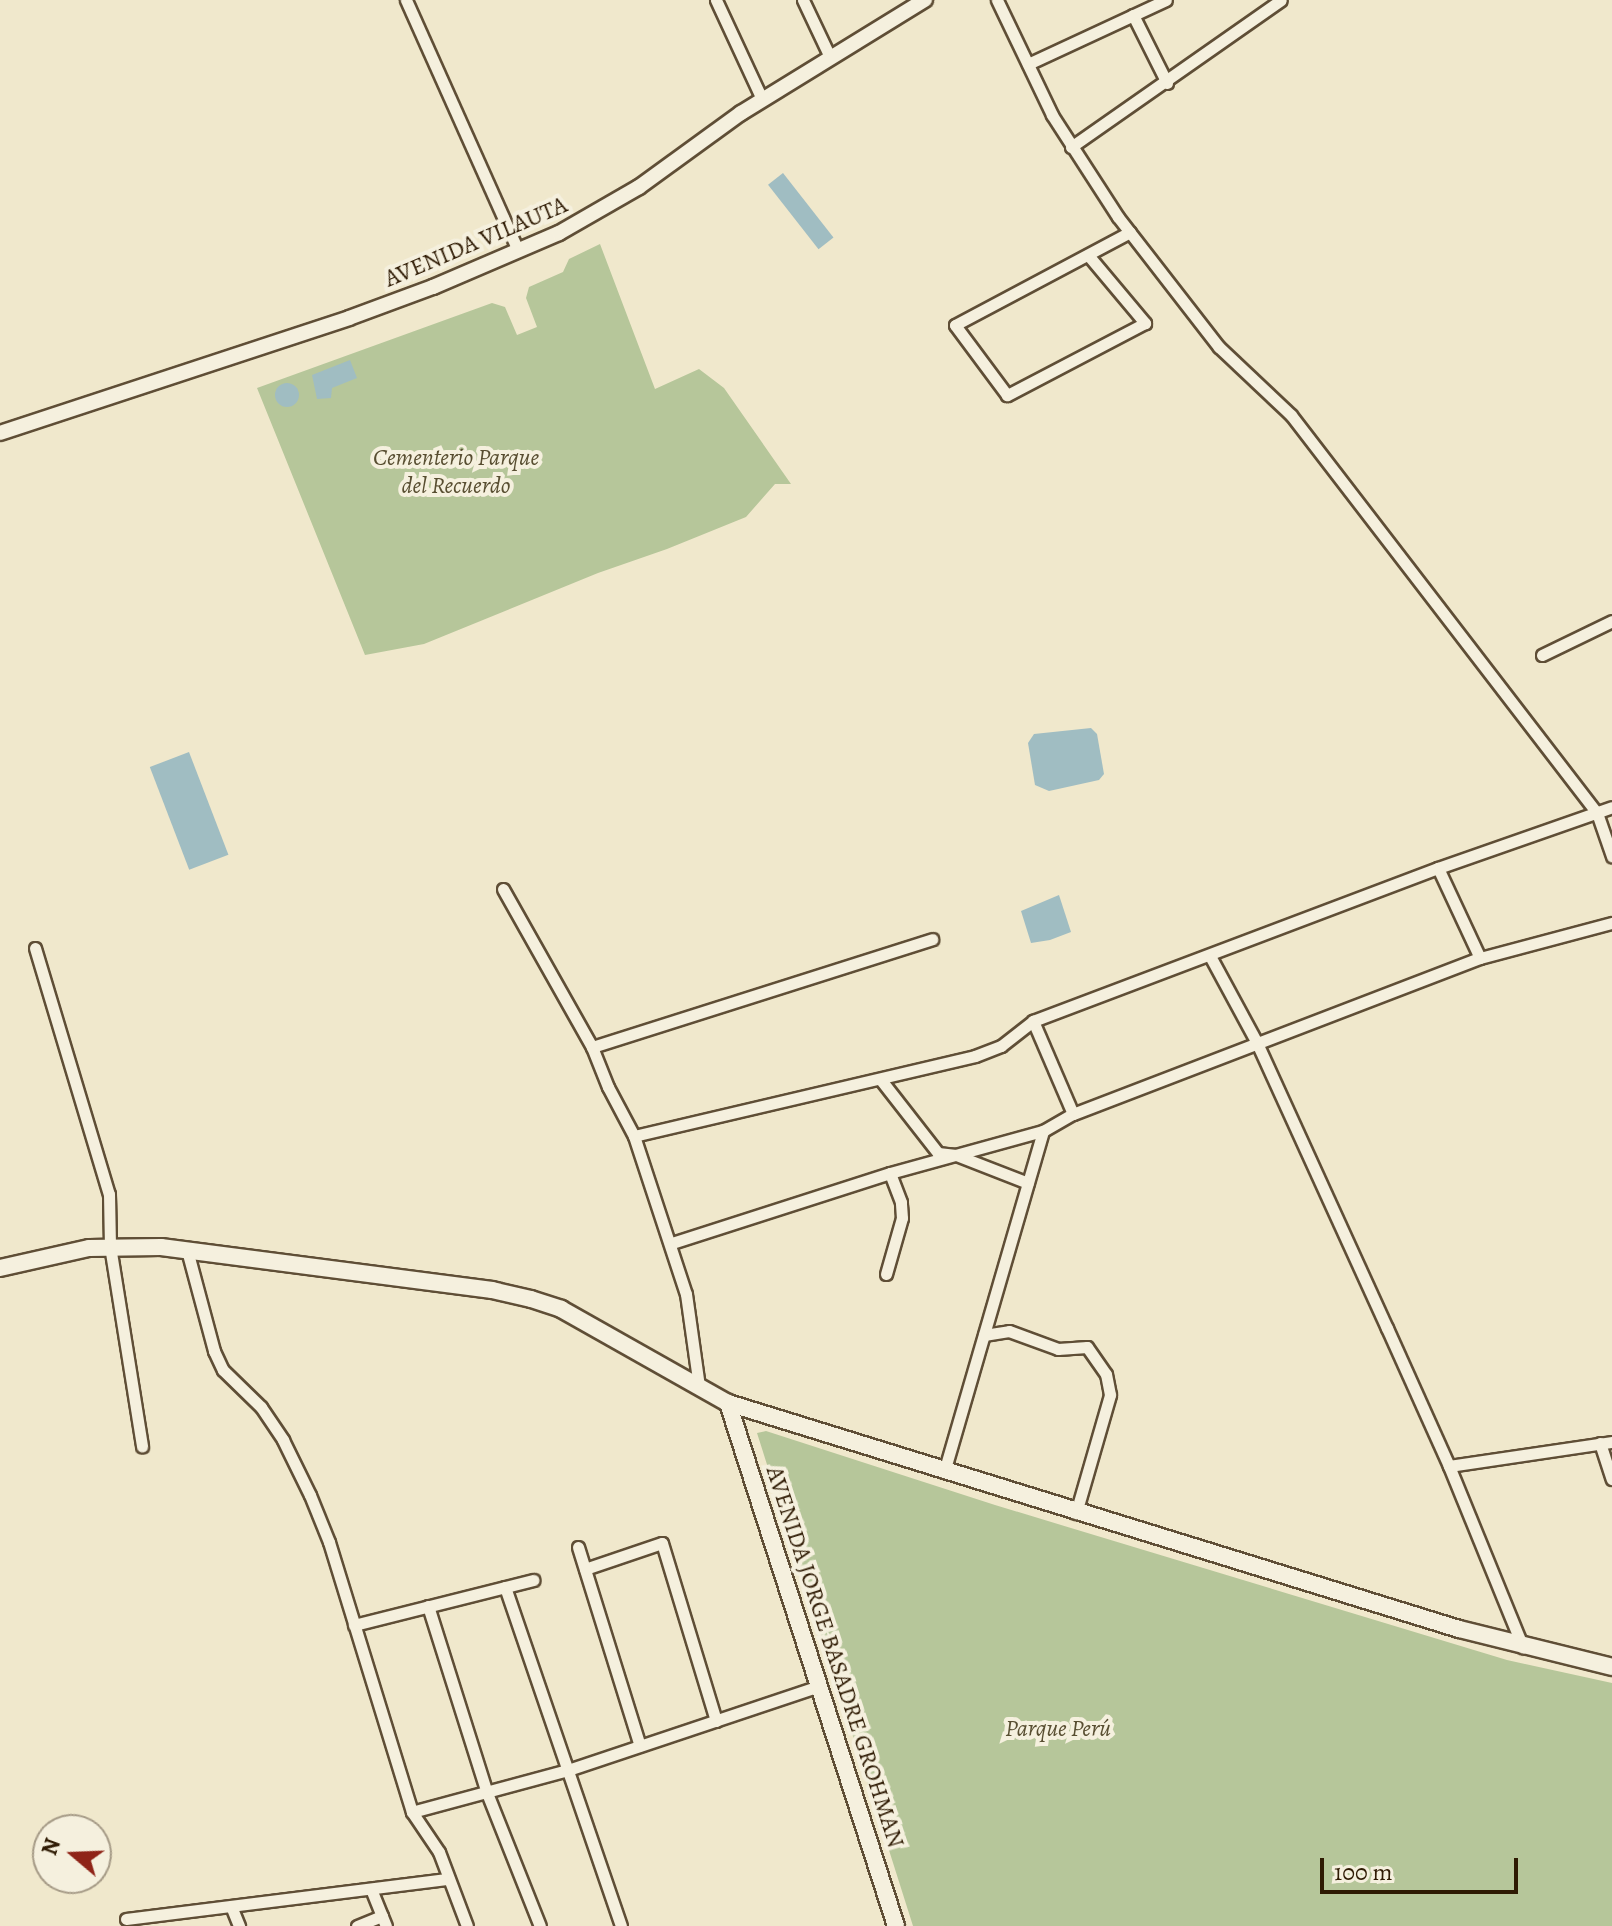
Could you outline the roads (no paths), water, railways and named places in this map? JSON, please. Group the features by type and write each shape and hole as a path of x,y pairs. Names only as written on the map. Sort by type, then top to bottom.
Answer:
{"main road":[{"path":"0,1268 68,1251 110,1246 187,1250 492,1290 531,1299 561,1309 728,1403 1076,1513 1523,1647 1612,1667"},
{"name":"AVENIDA JORGE BASADRE GROHMAN","path":"728,1403 896,1926"}],"street":[{"path":"406,0 518,250"},
{"path":"716,0 762,99"},
{"path":"803,0 830,57"},
{"path":"997,0 1071,147 1130,232 1219,347 1291,415 1597,813 1612,856"},
{"path":"1028,64 1166,0"},
{"path":"1071,147 1167,83 1281,0"},
{"name":"AVENIDA VILAUTA","path":"0,433 349,318 433,287 518,250 603,210 762,99 922,1"},
{"path":"1133,15 1167,83"},
{"path":"1088,255 1145,323 1007,395 955,325 1130,232"},
{"path":"1542,655 1612,621"},
{"path":"634,1136 881,1080 1001,1046 1033,1021 1438,868 1612,807"},
{"path":"1438,868 1480,958"},
{"path":"503,889 592,1047 608,1087 634,1136 672,1243 693,1329 699,1386"},
{"path":"672,1243 890,1173 1043,1131 1073,1114 1480,958 1612,923"},
{"path":"592,1047 932,939"},
{"path":"35,948 109,1194 110,1246 142,1446"},
{"path":"1210,956 1257,1043 1449,1466 1523,1647"},
{"path":"1033,1021 1073,1114"},
{"path":"881,1080 938,1153 956,1155 1028,1183"},
{"path":"944,1472 1043,1131"},
{"path":"886,1274 902,1218 901,1202 890,1173"},
{"path":"187,1250 214,1351 223,1370 261,1407 283,1440 329,1542 412,1812 439,1852 467,1926"},
{"path":"984,1335 1009,1331 1046,1346 1087,1347 1106,1374 1110,1395 1076,1513"},
{"path":"1449,1466 1606,1442 1612,1479"},
{"path":"585,1569 662,1543 716,1721"},
{"path":"578,1547 640,1746"},
{"path":"354,1625 533,1580"},
{"path":"505,1587 621,1926"},
{"path":"428,1606 487,1793 540,1926"},
{"path":"412,1812 568,1770 819,1686"},
{"path":"126,1919 449,1879"},
{"path":"357,1926 384,1921 371,1889"},
{"path":"231,1906 239,1926"},
{"path":"165,1914 170,1926"}],"water":[{"path":"783,173 833,238 819,249 768,185"},
{"path":"350,360 357,378 332,388 331,398 317,399 312,375"},
{"path":"287,383 298,390 299,395 292,406 287,407 276,400 275,395 282,384"},
{"path":"1091,728 1097,734 1104,774 1099,780 1049,791 1035,785 1028,743 1034,734"},
{"path":"189,752 228,855 189,870 150,767"},
{"path":"1059,895 1071,932 1031,943 1021,911"}],"park label":[{"name":"Cementerio Parque del Recuerdo","path":"456,472"},
{"name":"Parque Perú","path":"1058,1729"}]}
